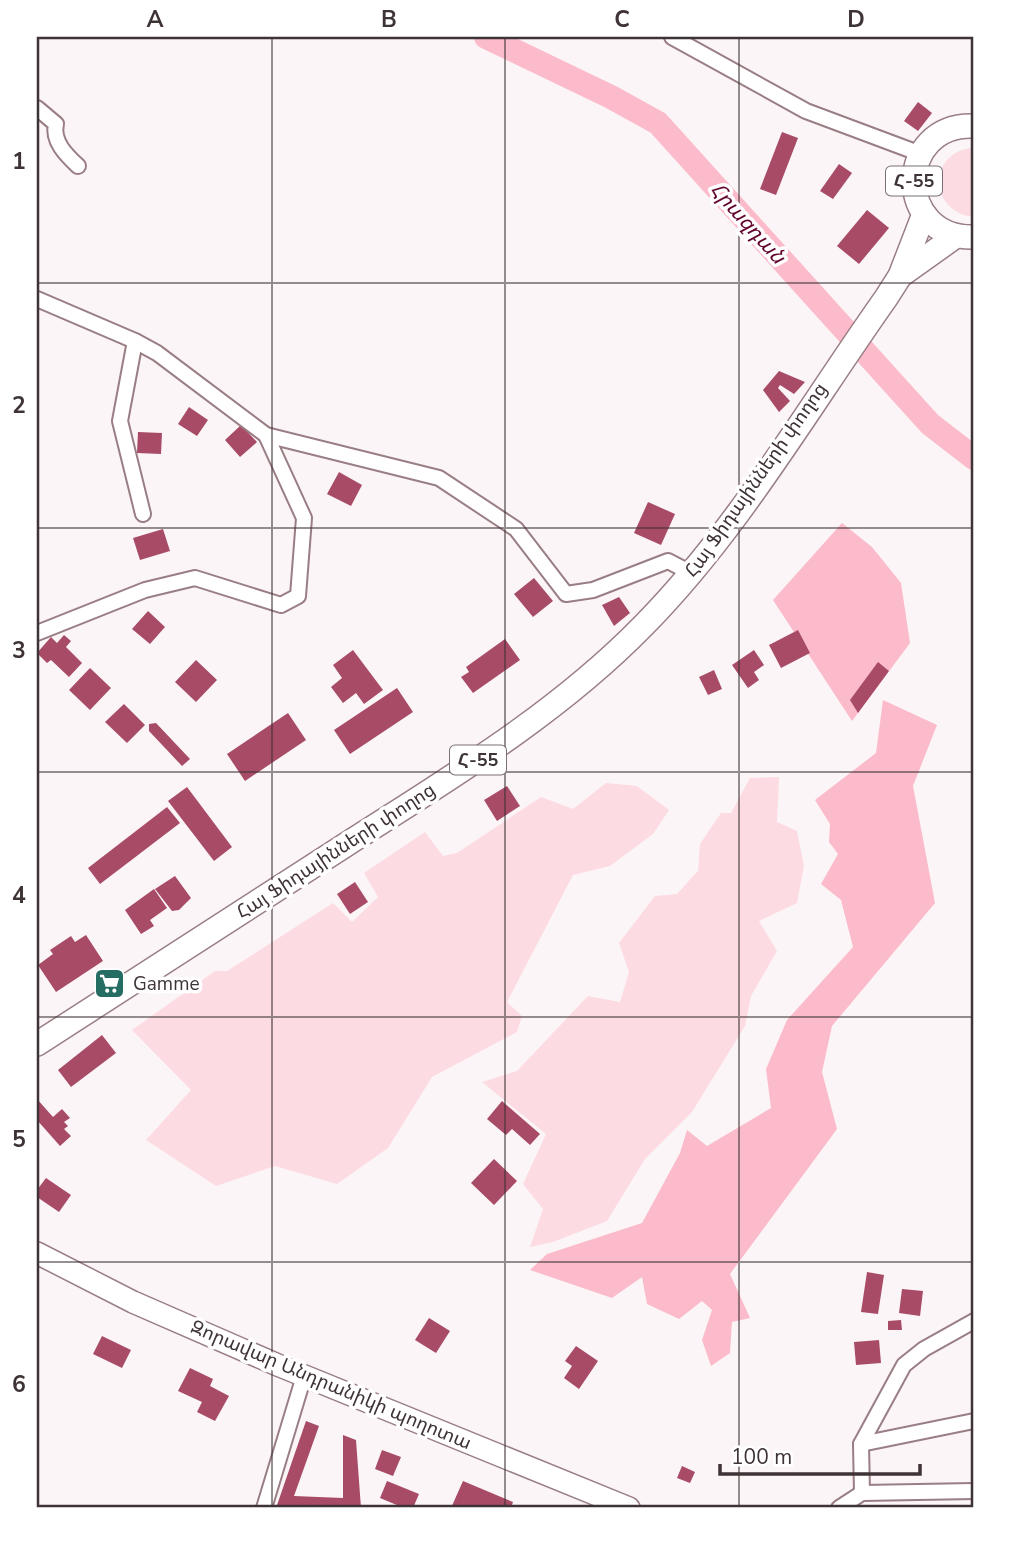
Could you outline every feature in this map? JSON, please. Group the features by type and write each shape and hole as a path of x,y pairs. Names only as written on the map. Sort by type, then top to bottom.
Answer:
{"main road":[{"name":"Հ-55","path":"965,236 933,223 924,214 914,190 914,178 921,154 927,145 945,131 974,126"},
{"name":"Հայ Ֆիդայինների փողոց","path":"37,1044 497,748 598,669 642,628 691,573 751,495 886,298 900,276 924,214"},
{"name":"Հայ Ֆիդայինների փողոց","path":"900,276 965,236"},
{"name":"Զորավար Անդրանիկի պողոտա","path":"37,1253 133,1302 304,1376 629,1508"}],"street":[{"path":"672,37 806,111 921,154"},
{"path":"37,108 56,124 54,131 59,144 78,166"},
{"path":"37,299 135,341 157,354 266,435 439,478 516,529 566,594 593,590 668,561 691,573"},
{"path":"135,341 120,421 143,514"},
{"path":"37,633 145,590 195,578 281,605 298,596 304,518 266,435"},
{"path":"862,1493 861,1444 904,1365 924,1349 974,1321"},
{"path":"264,1508 304,1376"},
{"path":"861,1444 974,1421"},
{"path":"839,1508 862,1493 974,1491"}],"shaded area":[{"path":"974,148 974,217 959,213 948,204 941,193 939,181 941,169 948,159 959,151"},
{"path":"842,523 872,547 901,583 910,643 852,721 773,600"},
{"path":"883,700 937,725 913,786 935,903 832,1026 822,1072 837,1129 730,1274 750,1318 732,1322 730,1353 711,1366 702,1340 712,1310 702,1301 679,1319 647,1304 642,1277 612,1298 530,1270 547,1254 642,1223 680,1153 687,1130 707,1146 771,1108 766,1069 787,1020 853,947 841,900 821,884 838,854 829,842 830,824 815,800 876,753"},
{"path":"779,777 777,822 797,831 804,866 797,903 759,921 777,951 751,996 745,1026 692,1112 645,1159 607,1221 553,1242 530,1247 543,1209 523,1184 546,1134 482,1082 517,1071 588,996 620,1002 629,972 619,943 655,896 677,894 698,871 700,844 721,813 731,813 750,778"},
{"path":"606,783 637,786 669,810 653,834 610,866 573,875 507,1002 522,1016 517,1032 432,1077 388,1148 337,1184 275,1166 216,1186 146,1140 191,1090 132,1030 215,971 227,971 333,903 352,922 378,897 364,873 425,832 443,856 457,853 541,797 573,809"}],"building":[{"path":"918,102 932,113 918,131 904,121"},
{"path":"782,132 798,138 776,195 760,189"},
{"path":"839,164 852,173 833,199 820,191"},
{"path":"867,210 889,228 859,264 837,246"},
{"path":"779,371 805,382 794,394 780,385 778,388 790,401 779,412 763,390"},
{"path":"189,407 208,420 197,436 178,424"},
{"path":"241,425 257,442 240,457 225,440"},
{"path":"138,432 162,433 161,454 137,453"},
{"path":"339,472 362,485 351,506 327,494"},
{"path":"648,502 675,514 661,545 634,533"},
{"path":"163,529 170,551 140,560 133,538"},
{"path":"534,578 553,601 533,617 514,594"},
{"path":"619,597 630,613 614,626 602,605"},
{"path":"148,611 165,627 150,644 132,629"},
{"path":"798,630 810,653 781,668 769,645"},
{"path":"64,635 71,641 66,647 82,663 69,677 51,660 47,663 37,653 51,637 57,643"},
{"path":"505,639 520,660 473,693 461,677 469,672 466,667"},
{"path":"353,650 383,690 364,704 356,693 343,703 331,687 342,678 333,665"},
{"path":"754,650 764,665 754,672 759,680 748,688 732,665"},
{"path":"196,660 217,680 196,702 175,682"},
{"path":"878,662 889,671 858,713 850,700"},
{"path":"90,668 111,688 90,710 69,690"},
{"path":"714,670 722,689 708,695 699,677"},
{"path":"397,688 413,712 350,754 334,730"},
{"path":"124,704 145,725 127,743 105,722"},
{"path":"288,713 306,740 245,781 227,754"},
{"path":"156,723 190,759 182,766 149,731 149,724"},
{"path":"507,786 520,806 497,821 484,800"},
{"path":"187,787 232,847 214,861 168,801"},
{"path":"167,807 180,823 100,884 88,868"},
{"path":"175,876 191,898 179,910 172,911 155,889"},
{"path":"355,882 368,902 350,914 337,894"},
{"path":"154,889 167,908 150,920 154,926 141,934 125,910"},
{"path":"86,935 103,961 56,992 38,965 53,954 50,950 71,936 75,942"},
{"path":"102,1035 116,1053 71,1087 58,1070"},
{"path":"37,1099 53,1117 62,1109 70,1118 64,1122 68,1126 64,1129 71,1136 60,1146 37,1120"},
{"path":"502,1101 540,1134 530,1145 512,1129 506,1135 487,1119"},
{"path":"494,1159 517,1181 494,1205 471,1183"},
{"path":"46,1178 71,1195 59,1212 37,1197 37,1190"},
{"path":"867,1272 884,1275 878,1314 861,1312"},
{"path":"902,1289 923,1291 920,1316 899,1313"},
{"path":"429,1318 450,1331 436,1353 415,1340"},
{"path":"901,1320 902,1330 888,1330 888,1321"},
{"path":"102,1336 131,1350 122,1368 93,1354"},
{"path":"879,1340 881,1363 856,1365 854,1342"},
{"path":"576,1346 598,1361 579,1389 564,1378 572,1366 565,1361"},
{"path":"190,1368 213,1379 210,1386 229,1396 215,1421 197,1412 202,1402 178,1391"},
{"path":"306,1421 319,1426 294,1496 343,1498 343,1435 356,1440 361,1508 276,1508"},
{"path":"382,1450 401,1457 393,1476 375,1469"},
{"path":"682,1466 695,1472 690,1483 677,1478"},
{"path":"387,1481 419,1494 413,1508 404,1508 380,1498"},
{"path":"463,1481 513,1502 511,1508 451,1508"}],"waterway":[{"name":"Հրազդան","path":"486,37 611,97 658,123 930,424 974,458"}],"place":[{"name":"Gamme","path":"110,984"}]}
